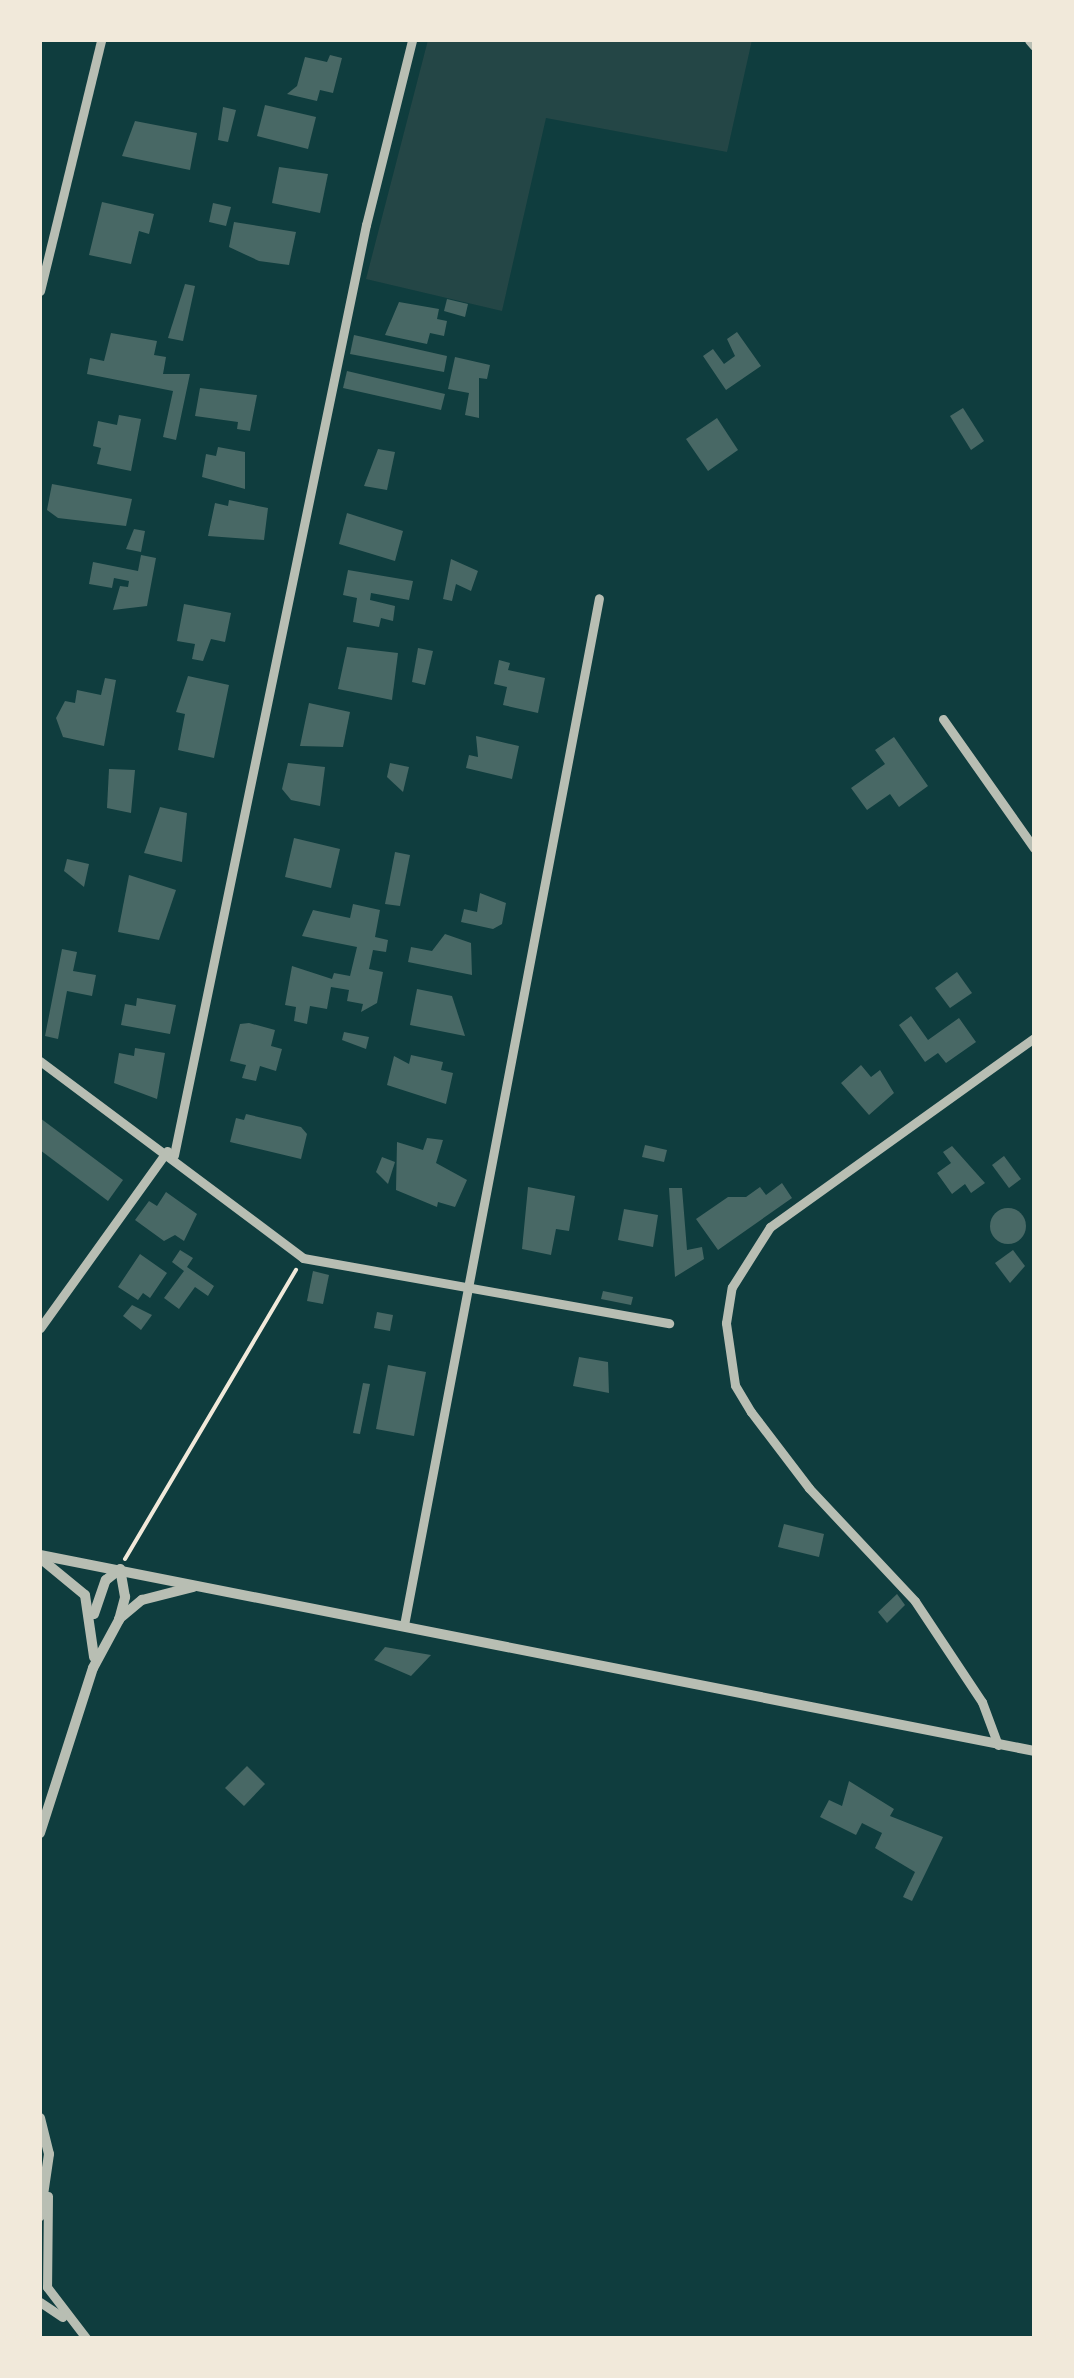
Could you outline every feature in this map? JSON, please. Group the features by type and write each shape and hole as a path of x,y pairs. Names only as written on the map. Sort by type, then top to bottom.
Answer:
{"street":[{"path":"40,291 101,40"},
{"path":"40,1328 170,1153 366,225 412,40"},
{"path":"1029,40 1034,46"},
{"path":"404,1625 598,598"},
{"path":"943,719 1034,848"},
{"path":"998,1745 982,1702 915,1601 809,1488 751,1412 731,1371 726,1323 732,1287 770,1227 1034,1038"},
{"path":"40,1060 170,1153 303,1258 668,1323"},
{"path":"40,1556 1034,1751"},
{"path":"40,1556 85,1594 93,1618 93,1668"},
{"path":"93,1618 106,1580 120,1570"},
{"path":"40,1834 93,1668 118,1620 125,1597 120,1570"},
{"path":"118,1620 142,1600 203,1586"},
{"path":"40,2118 49,2154 44,2273 74,2326"},
{"path":"40,2216 48,2194"},
{"path":"40,2302 86,2338"}],"path":[{"path":"120,1570 303,1258"}],"shaded area":[{"path":"428,40 752,40 727,152 546,118 502,311 366,279"}],"building":[{"path":"330,55 342,58 333,93 320,90 317,101 287,94 297,86 305,57 327,62"},
{"path":"265,105 316,117 308,149 257,136"},
{"path":"223,107 236,110 228,142 218,140"},
{"path":"135,121 197,133 190,170 122,156"},
{"path":"279,167 328,174 320,213 272,203"},
{"path":"102,202 154,214 149,234 139,231 131,264 89,255"},
{"path":"213,203 231,207 226,226 209,222"},
{"path":"234,222 296,232 289,265 259,261 229,247"},
{"path":"185,284 195,286 183,341 168,338"},
{"path":"447,299 468,304 465,317 444,311"},
{"path":"399,302 439,309 437,319 447,321 444,336 430,333 427,344 385,335"},
{"path":"737,332 761,366 726,390 703,356 713,349 724,364 735,356 727,339"},
{"path":"111,333 157,341 154,355 166,357 163,374 190,374 176,440 163,437 173,391 87,374 90,358 104,361"},
{"path":"354,335 447,356 444,372 350,354"},
{"path":"455,357 490,365 487,379 479,378 479,418 465,415 469,393 448,389"},
{"path":"347,371 445,394 441,410 343,388"},
{"path":"200,388 257,395 250,431 237,429 238,422 195,416"},
{"path":"963,408 984,441 971,450 950,416"},
{"path":"119,415 141,419 131,471 97,464 101,448 93,446 98,421 117,425"},
{"path":"717,418 738,450 708,471 686,439"},
{"path":"218,447 245,452 245,489 202,477 206,454 216,456"},
{"path":"378,449 395,452 387,490 364,486"},
{"path":"52,484 132,499 126,526 58,518 47,510"},
{"path":"229,500 268,508 264,540 208,536 215,503 228,506"},
{"path":"347,513 403,531 395,561 339,544"},
{"path":"134,529 145,531 141,552 126,549"},
{"path":"141,555 156,558 147,606 113,610 120,586 128,587 129,581 114,578 112,588 89,584 93,562 138,571"},
{"path":"451,559 478,571 471,591 456,584 452,601 443,599"},
{"path":"348,570 413,581 409,600 371,593 370,600 395,606 393,621 381,618 379,627 353,622 357,598 343,595"},
{"path":"184,604 231,613 225,642 211,639 203,661 192,659 195,644 177,641"},
{"path":"347,647 398,653 392,700 338,689"},
{"path":"418,648 433,651 425,685 412,682"},
{"path":"499,660 510,663 508,670 545,678 538,713 503,705 507,687 494,684"},
{"path":"188,676 229,685 214,758 178,750 185,714 176,712"},
{"path":"105,678 116,680 104,746 63,737 56,718 65,701 75,703 77,690 101,695"},
{"path":"309,703 350,712 343,747 300,746"},
{"path":"476,736 519,746 512,779 466,768 469,755 478,757"},
{"path":"894,737 928,786 899,807 890,794 867,810 851,788 885,764 875,750"},
{"path":"288,763 325,767 320,806 291,800 282,789"},
{"path":"390,763 409,767 403,792 387,777"},
{"path":"109,769 135,770 131,813 107,808"},
{"path":"160,807 187,813 182,862 144,853"},
{"path":"294,838 340,849 331,888 285,877"},
{"path":"395,852 410,855 400,906 385,904"},
{"path":"67,859 89,864 84,887 64,871"},
{"path":"129,875 176,890 159,940 118,932"},
{"path":"480,893 506,903 502,924 493,929 461,922 464,909 477,912"},
{"path":"353,904 380,910 375,937 388,940 386,952 373,950 369,969 383,972 377,1003 361,1012 363,1004 347,1001 349,990 331,987 327,1009 310,1006 307,1024 294,1021 296,1007 285,1005 292,966 332,979 334,973 350,976 357,947 302,936 313,910 350,918"},
{"path":"445,934 471,943 472,975 408,962 411,947 432,951"},
{"path":"62,949 77,952 73,971 96,975 92,996 67,991 58,1039 45,1036"},
{"path":"957,972 972,993 950,1008 935,988"},
{"path":"417,989 452,996 465,1036 410,1025"},
{"path":"137,998 176,1005 170,1034 121,1025 125,1004 136,1006"},
{"path":"911,1016 928,1040 959,1018 976,1042 946,1063 938,1053 925,1062 899,1025"},
{"path":"240,1024 275,1030 271,1046 282,1049 276,1071 260,1066 256,1081 242,1078 246,1065 230,1061"},
{"path":"344,1032 369,1037 366,1049 342,1040"},
{"path":"135,1048 165,1053 157,1099 114,1083 119,1053 134,1056"},
{"path":"411,1055 443,1062 441,1070 453,1073 446,1104 387,1085 394,1056 409,1064"},
{"path":"861,1065 871,1077 880,1070 894,1093 869,1115 841,1083"},
{"path":"246,1114 301,1127 307,1134 301,1159 230,1142 236,1118 244,1120"},
{"path":"40,1118 123,1180 108,1201 40,1150"},
{"path":"427,1138 443,1140 436,1163 467,1180 455,1207 438,1202 437,1207 396,1190 397,1142 423,1150"},
{"path":"645,1145 667,1150 664,1162 642,1157"},
{"path":"952,1146 985,1183 971,1193 965,1184 952,1194 937,1173 951,1163 943,1152"},
{"path":"1004,1156 1021,1179 1009,1188 992,1165"},
{"path":"382,1157 395,1162 388,1184 376,1172"},
{"path":"782,1183 792,1198 718,1250 696,1219 728,1197 746,1197 760,1187 766,1195"},
{"path":"528,1187 575,1196 569,1231 556,1229 551,1255 522,1249"},
{"path":"669,1188 682,1188 687,1250 702,1247 704,1259 675,1277"},
{"path":"166,1192 197,1214 184,1241 175,1235 164,1241 135,1220 149,1201 157,1206"},
{"path":"1008,1208 1021,1213 1026,1226 1021,1239 1008,1244 995,1239 990,1226 995,1213"},
{"path":"624,1209 658,1215 653,1247 618,1240"},
{"path":"180,1250 193,1258 187,1267 214,1286 208,1296 195,1287 179,1309 164,1298 184,1271 172,1262"},
{"path":"1013,1250 1025,1266 1010,1283 995,1263"},
{"path":"140,1254 167,1273 150,1298 143,1293 138,1300 118,1287"},
{"path":"313,1271 329,1275 323,1304 307,1301"},
{"path":"603,1291 633,1297 631,1305 601,1299"},
{"path":"132,1305 152,1315 141,1330 123,1316"},
{"path":"377,1312 393,1315 390,1331 374,1328"},
{"path":"579,1357 608,1362 609,1393 573,1386"},
{"path":"388,1365 426,1372 414,1436 376,1429"},
{"path":"363,1383 370,1384 360,1434 353,1433"},
{"path":"784,1524 824,1534 819,1557 778,1547"},
{"path":"897,1594 905,1605 887,1623 878,1612"},
{"path":"385,1647 431,1655 411,1676 374,1660"},
{"path":"247,1766 265,1784 244,1806 225,1788"},
{"path":"849,1781 894,1809 890,1816 943,1837 912,1901 903,1897 915,1872 875,1848 882,1833 862,1823 856,1835 820,1817 829,1800 842,1806"}]}
